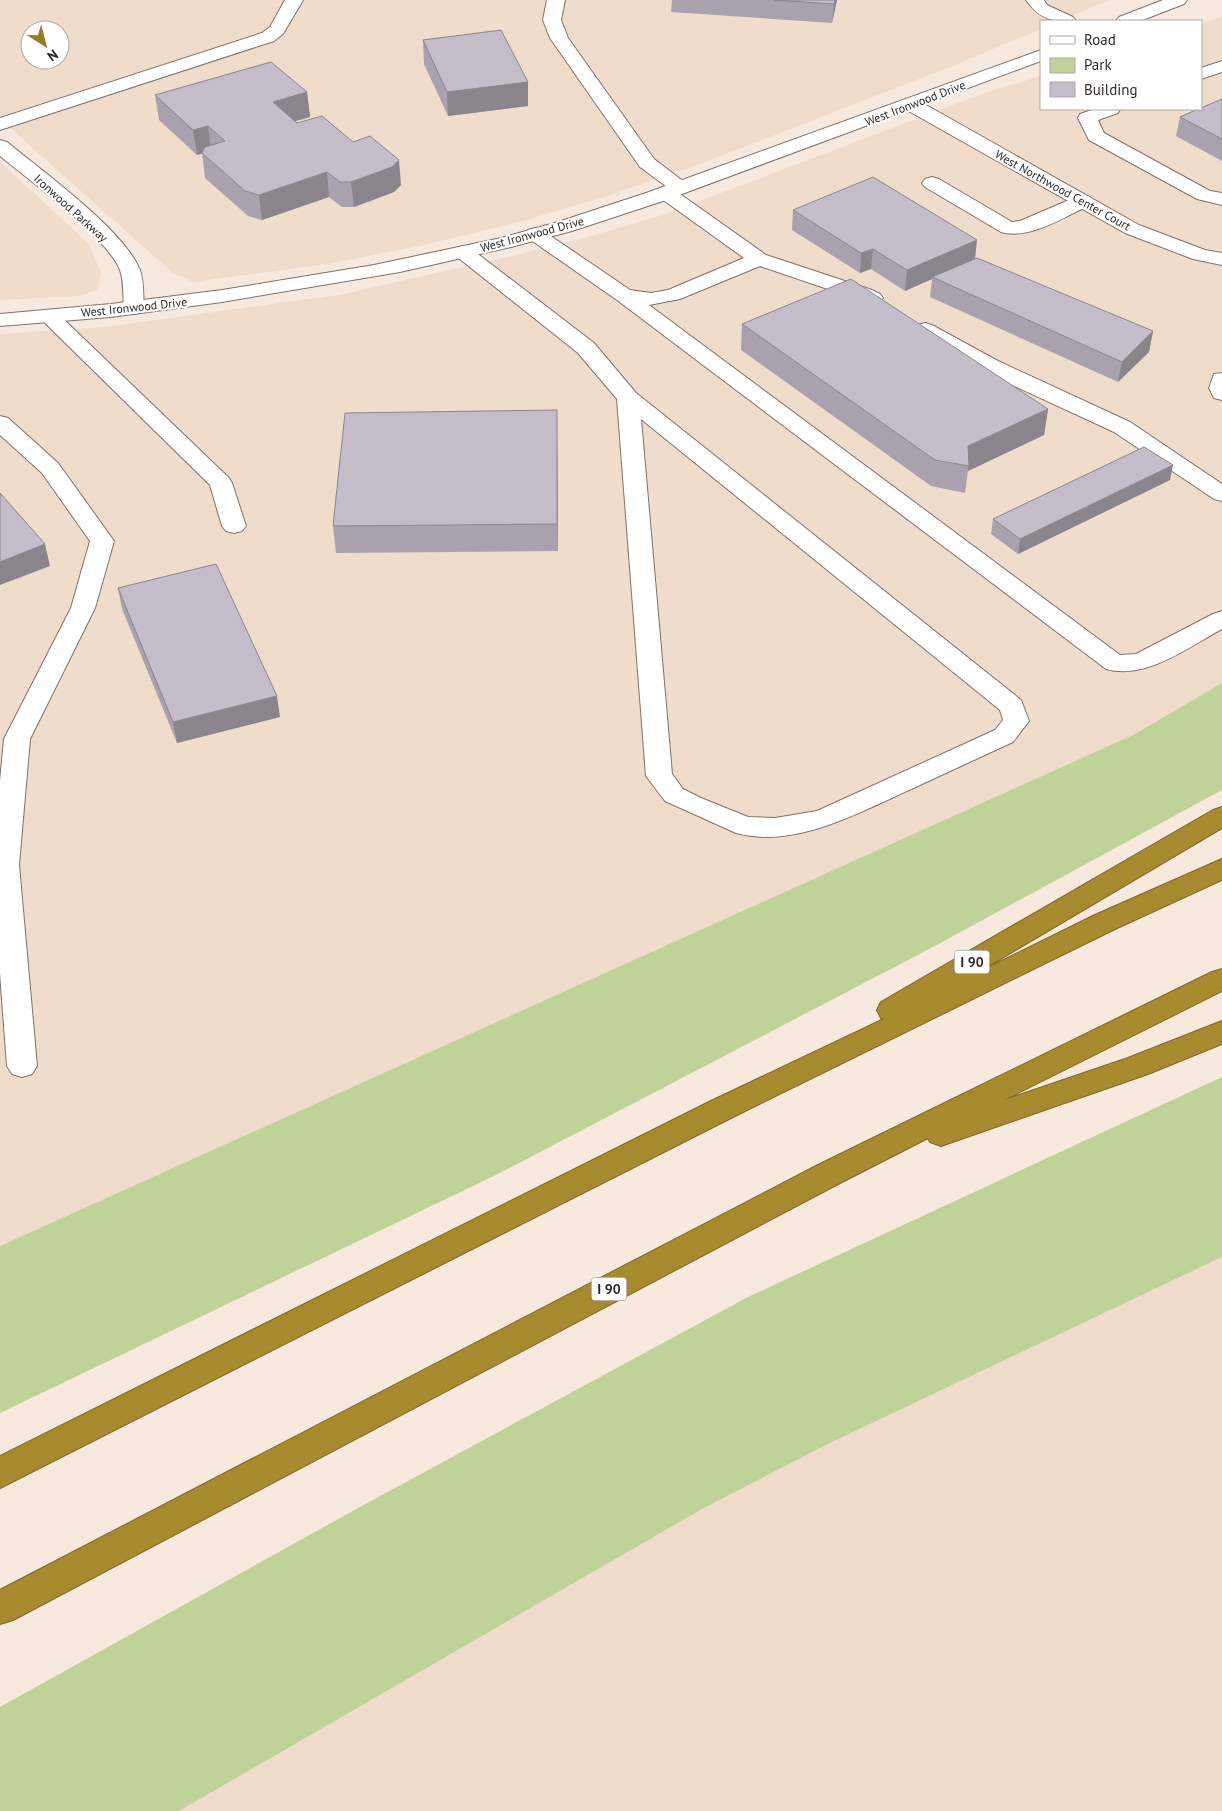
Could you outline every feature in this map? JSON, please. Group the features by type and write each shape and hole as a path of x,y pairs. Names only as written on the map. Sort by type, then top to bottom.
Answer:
{"highway":[{"name":"I 90","path":"722,1109 1222,816"},
{"name":"I 90","path":"0,1473 722,1109 1105,922 1222,869"},
{"name":"I 90","path":"0,1608 829,1174 1222,979"},
{"path":"829,1174 1138,1066 1222,1032"}],"street":[{"path":"0,124 268,37 278,30 294,0"},
{"path":"556,0 552,13 552,26 648,163 673,191 759,259 865,294 990,366 1122,427 1222,494"},
{"path":"1034,0 1041,9 1065,20"},
{"path":"1128,20 1178,0"},
{"name":"West Ironwood Drive","path":"0,320 134,308 236,295 361,274 535,234 673,191 1040,55"},
{"path":"1202,74 1222,66"},
{"name":"West Northwood Center Court","path":"912,104 1132,229 1200,255 1222,258"},
{"path":"1108,110 1087,118 1096,136 1204,196 1222,199"},
{"name":"Ironwood Parkway","path":"0,146 103,234 130,269 134,308"},
{"path":"932,183 1008,228 1024,227 1083,201"},
{"path":"535,234 624,296 1115,663 1141,662 1222,619"},
{"path":"463,252 586,348 628,398 1012,706 1016,720 1004,736 822,819 813,821 774,827 745,826 674,795 659,776 628,398"},
{"path":"624,296 651,299 673,295 759,259"},
{"path":"49,316 221,483 234,526"},
{"path":"1222,379 1220,388 1222,393"},
{"path":"0,423 50,468 102,541 83,608 17,739 5,865 22,1066"}],"shaded area":[{"path":"0,0 1109,0 1061,20 1040,20 1040,29 950,67 703,163 604,197 526,220 424,245 327,264 193,282 173,273 0,119"},
{"path":"1222,16 1222,683 1135,734 0,1246 0,334 105,327 339,295 512,256 663,215 987,92 1040,76 1040,110 1202,110 1202,24"},
{"path":"0,162 89,244 101,273 98,289 80,296 0,300"},
{"path":"1222,1257 1222,1811 179,1811 702,1509 832,1442"}],"green space":[{"path":"1222,683 1222,790 933,947 498,1174 0,1413 0,1246 1135,734"},
{"path":"1222,1077 1222,1257 832,1442 702,1509 179,1811 0,1811 0,1707 358,1508 748,1297"}],"building":[{"path":"774,0 835,0 834,4"},
{"path":"501,30 528,82 447,92 423,40"},
{"path":"271,62 307,92 273,102 297,123 322,116 353,142 370,136 399,160 392,167 351,182 340,182 327,172 259,195 245,191 202,153 205,147 225,141 208,126 193,130 155,95"},
{"path":"1222,99 1222,139 1180,117 1196,110 1202,110 1202,108"},
{"path":"873,177 977,240 907,270 873,249 861,253 793,210"},
{"path":"977,258 1153,331 1122,362 932,277"},
{"path":"851,279 1048,409 968,446 969,466 935,460 742,324"},
{"path":"557,410 557,524 333,526 345,413"},
{"path":"1144,447 1173,465 1020,539 993,519"},
{"path":"0,493 45,544 0,562"},
{"path":"216,564 277,696 173,722 118,588"}]}
